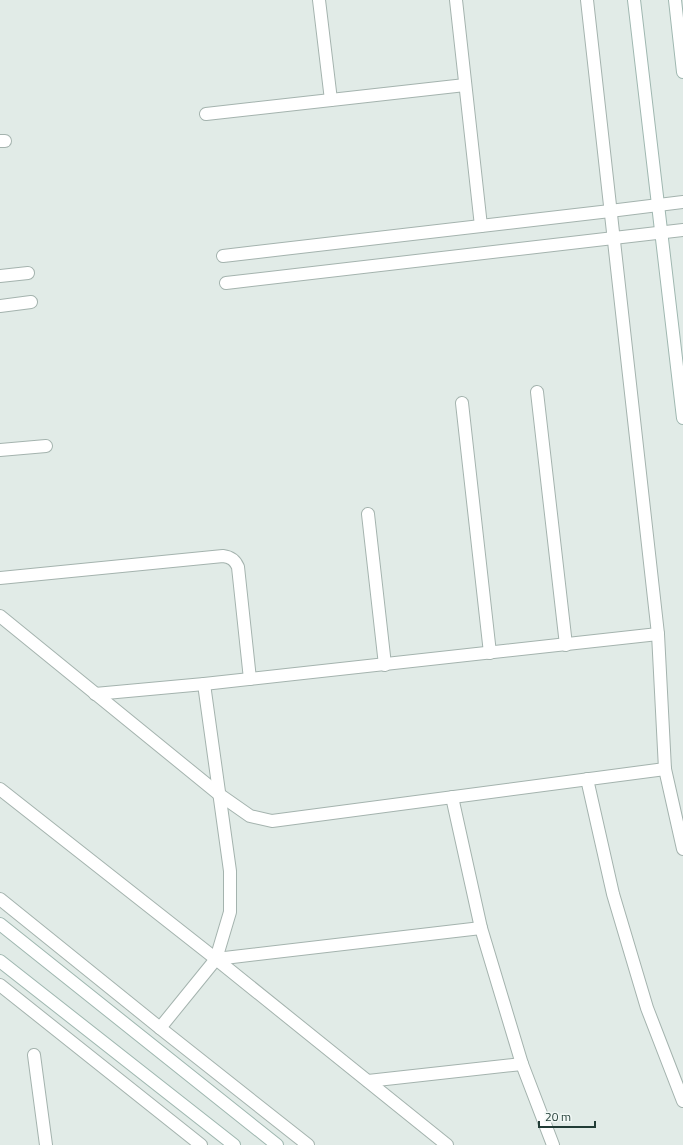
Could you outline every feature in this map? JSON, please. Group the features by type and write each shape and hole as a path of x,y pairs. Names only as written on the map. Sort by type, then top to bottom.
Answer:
{"street":[{"path":"319,0 330,100"},
{"path":"456,0 481,226"},
{"path":"587,0 658,634 665,769 683,849"},
{"path":"634,0 683,418"},
{"path":"674,0 683,72"},
{"path":"206,114 465,85"},
{"path":"223,256 683,202"},
{"path":"226,283 683,230"},
{"path":"0,276 28,273"},
{"path":"0,306 31,302"},
{"path":"537,392 566,644"},
{"path":"462,403 490,653"},
{"path":"0,450 46,446"},
{"path":"368,514 385,665"},
{"path":"0,578 228,556 236,562 238,567 250,679"},
{"path":"0,616 220,796 250,816 272,821 665,769"},
{"path":"95,694 385,665 658,634"},
{"path":"160,1028 216,959 230,912 230,871 204,684"},
{"path":"587,779 615,902 647,1008 683,1101"},
{"path":"0,789 216,959 447,1145"},
{"path":"452,797 481,928 522,1064 552,1145"},
{"path":"0,899 308,1145"},
{"path":"0,924 277,1145"},
{"path":"216,959 481,928"},
{"path":"0,961 234,1145"},
{"path":"0,985 201,1145"},
{"path":"34,1056 46,1145"},
{"path":"368,1081 522,1064"}]}
